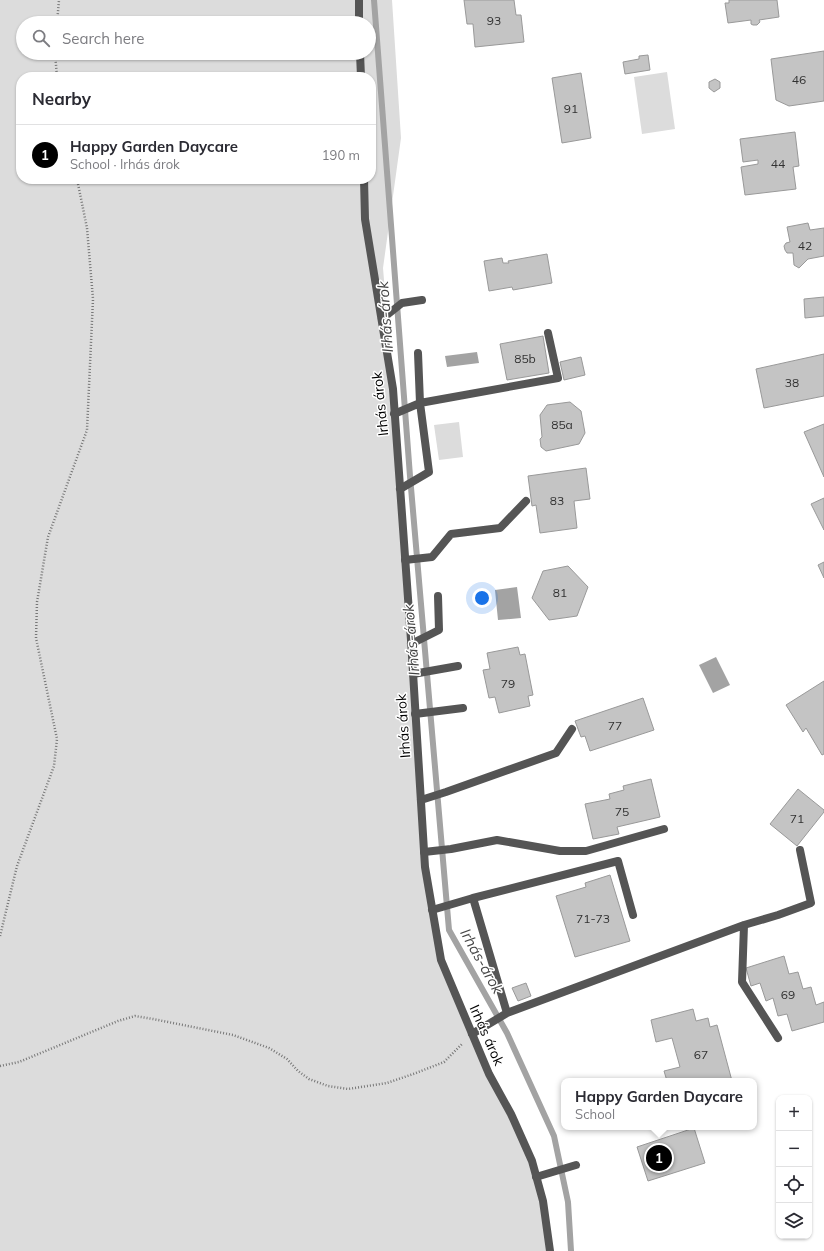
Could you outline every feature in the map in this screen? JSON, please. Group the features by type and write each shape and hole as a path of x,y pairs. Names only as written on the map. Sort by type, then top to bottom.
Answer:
{"street":[{"path":"359,0 359,16"},
{"path":"360,60 361,72"},
{"name":"Irhás árok","path":"364,184 365,219 393,389 425,867 432,910 441,960 489,1074 514,1121 532,1161 543,1201 550,1251"},
{"path":"382,319 402,303 422,300"},
{"path":"394,414 420,403 558,378 548,333"},
{"path":"400,489 429,472 420,403 418,353"},
{"path":"405,560 432,557 451,534 500,528 526,500"},
{"path":"411,644 439,630 438,596"},
{"path":"413,674 458,666"},
{"path":"415,714 463,708"},
{"path":"421,800 556,752 572,729"},
{"path":"424,852 451,849 497,840 560,851 586,851 664,829"},
{"path":"472,1034 507,1013 744,925 811,903 800,850"},
{"path":"432,910 460,901 618,861 633,915"},
{"path":"473,898 507,1013"},
{"path":"744,925 742,982 778,1038"},
{"path":"536,1177 576,1165"}],"path":[{"path":"58,16 59,0"},
{"path":"56,60 57,72"},
{"path":"0,936 17,866 54,766 57,739 36,638 37,602 48,537 87,430 93,299 87,228 78,184"},
{"path":"0,1066 19,1062 118,1021 135,1016 233,1035 269,1048 287,1059 298,1071 309,1079 328,1086 348,1089 387,1083 444,1062 472,1034"}],"shaded area":[{"path":"0,0 392,0 401,138 383,268 393,389 425,867 441,960 532,1161 550,1251 0,1251"},
{"path":"667,72 675,129 642,134 634,77"},
{"path":"477,352 479,363 447,367 445,356"},
{"path":"459,422 463,457 439,460 434,425"},
{"path":"517,587 521,618 498,620 495,590"},
{"path":"716,657 730,685 713,693 699,665"}],"building":[{"path":"464,0 514,0 516,15 521,15 524,42 475,47 473,24 467,24"},
{"path":"729,0 777,0 779,17 759,20 760,22 757,25 751,24 751,20 728,23 725,3 729,3"},
{"path":"824,51 824,101 789,106 776,100 771,59"},
{"path":"648,55 650,70 625,74 623,62 639,59 639,56"},
{"path":"581,73 591,138 562,143 552,78"},
{"path":"715,79 720,82 720,88 714,92 709,88 709,82"},
{"path":"795,132 799,166 793,167 796,189 745,195 741,167 758,164 758,160 743,162 740,139"},
{"path":"808,223 810,230 824,228 824,256 808,259 799,268 794,265 793,253 787,253 785,250 784,246 786,243 790,242 787,227"},
{"path":"547,254 552,283 513,290 512,287 489,291 484,261 502,258 503,263 509,263 508,261"},
{"path":"824,297 824,316 805,318 804,299"},
{"path":"543,336 549,373 507,380 500,344"},
{"path":"824,354 824,396 764,408 756,369"},
{"path":"581,357 585,375 564,380 560,362"},
{"path":"570,402 581,411 585,433 579,444 546,451 541,447 540,439 542,437 540,415 547,405"},
{"path":"824,424 824,477 804,432"},
{"path":"586,468 590,499 574,501 577,528 540,533 536,505 532,506 528,476"},
{"path":"824,498 824,530 811,504"},
{"path":"824,562 824,578 818,565"},
{"path":"568,566 588,587 577,616 549,620 532,598 543,571"},
{"path":"518,647 520,655 525,654 533,695 528,696 530,706 499,713 495,697 489,698 483,670 490,669 487,653"},
{"path":"824,681 824,754 822,755 806,728 803,732 786,705"},
{"path":"643,698 654,730 590,751 585,736 581,737 575,721"},
{"path":"651,779 660,817 617,827 619,834 593,839 585,804 610,799 609,794 624,790 623,786"},
{"path":"798,789 824,810 824,812 797,846 770,824"},
{"path":"610,875 630,941 575,957 556,896 586,887 585,883"},
{"path":"784,956 789,974 798,972 803,989 811,987 816,1005 824,1002 824,1022 792,1031 787,1014 778,1016 773,998 766,1001 760,983 751,986 746,968"},
{"path":"526,983 531,996 518,1001 512,988"},
{"path":"693,1009 696,1021 708,1018 710,1027 717,1025 731,1078 666,1078 664,1071 680,1067 672,1038 656,1042 651,1020"},
{"path":"688,1130 695,1130 705,1163 648,1181 637,1147"}],"waterway":[{"name":"Irhás-árok","path":"374,0 375,16"},
{"name":"Irhás-árok","path":"376,26 410,476 449,930 507,1033 554,1136 568,1202 571,1251"}],"place":[{"name":"Happy Garden Daycare","path":"659,1158"}]}
